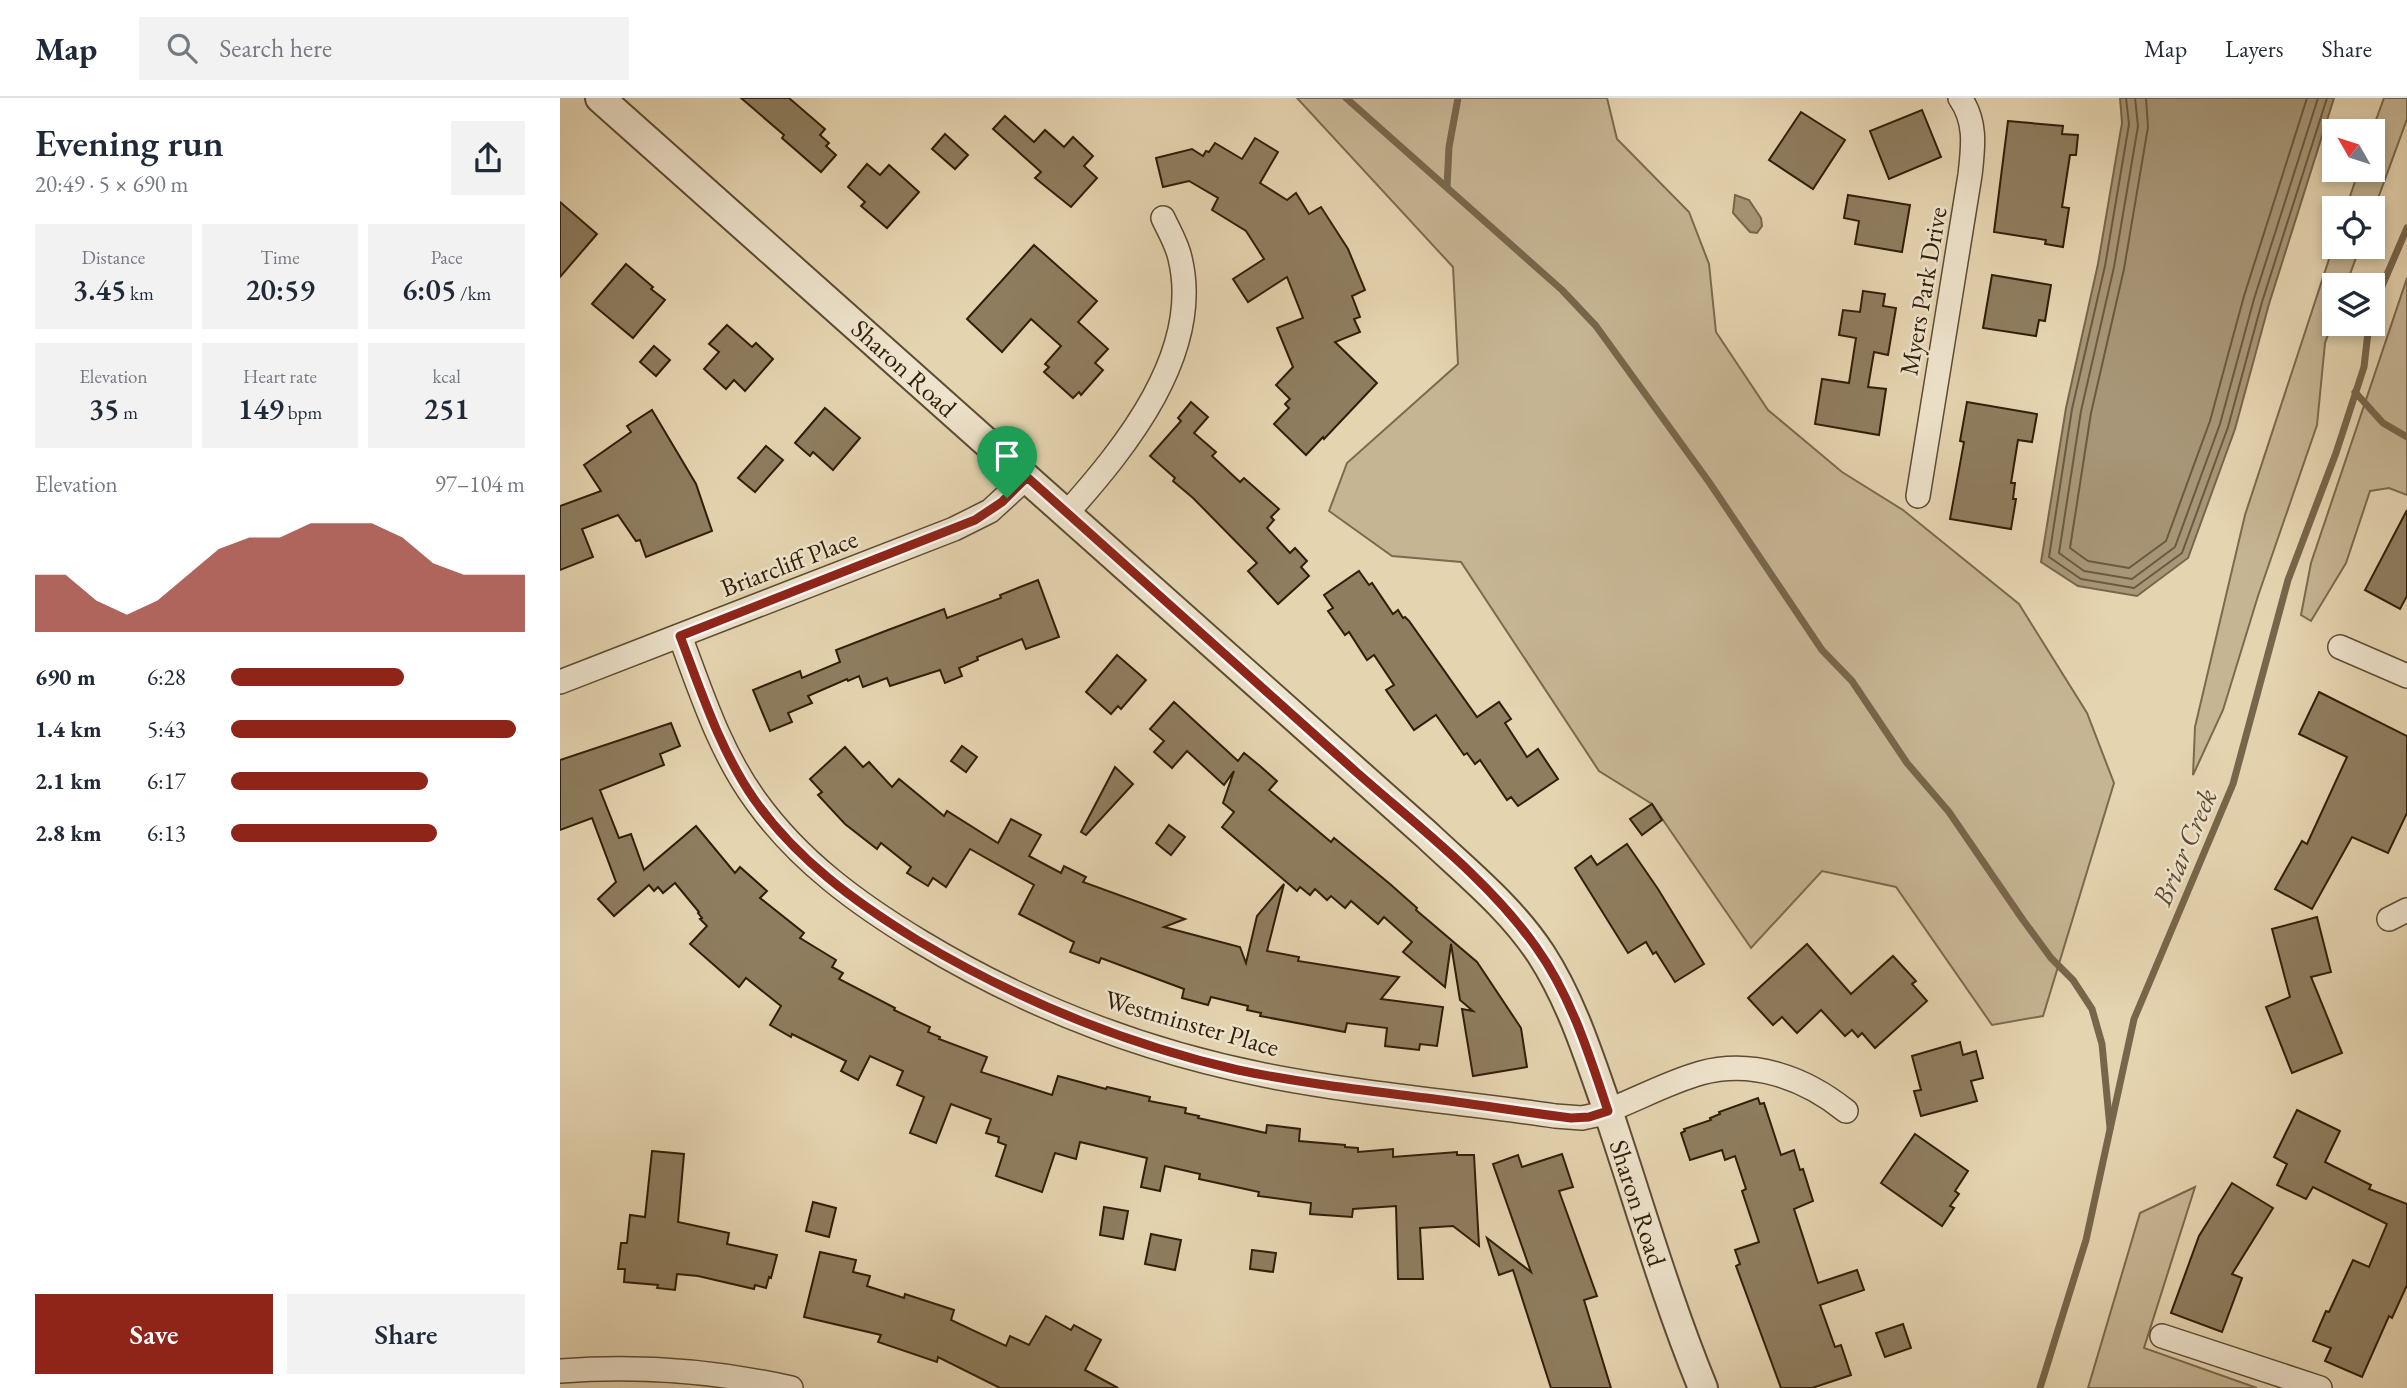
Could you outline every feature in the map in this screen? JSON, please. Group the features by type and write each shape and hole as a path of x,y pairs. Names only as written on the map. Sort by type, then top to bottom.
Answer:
{"street":[{"name":"Sharon Road","path":"600,98 1427,835 1505,908 1535,946 1561,987 1578,1025 1677,1321 1703,1388"},
{"name":"Myers Park Drive","path":"1918,496 1971,167 1973,130 1970,115 1960,98"},
{"path":"1067,513 1138,425 1169,363 1179,327 1184,280 1179,253 1163,218"},
{"name":"Briarcliff Place","path":"560,682 975,520 1002,502 1027,477"},
{"name":"Westminster Place","path":"680,636 727,753 754,799 778,830 808,861 859,902 936,951 992,982 1056,1011 1145,1044 1198,1060 1264,1075 1571,1118 1589,1117 1608,1111 1700,1073 1729,1069 1765,1071 1800,1081 1846,1111"},
{"path":"2340,647 2407,677"},
{"path":"2162,1336 2320,1388"},
{"path":"560,1371 646,1369 730,1377 792,1388"}],"shaded area":[{"path":"1297,98 1607,98 1617,139 1689,212 1709,264 1716,332 1768,410 1842,472 1903,510 2019,604 2087,713 2114,783 2043,1016 1992,1025 1896,887 1822,871 1751,948 1652,804 1599,771 1461,562 1392,556 1329,511 1347,463 1458,364 1453,267"},
{"path":"2384,98 2407,98 2407,119 2385,179 2385,119 2376,119"},
{"path":"2355,182 2384,182 2379,196 2350,196"},
{"path":"2329,259 2356,259 2350,273 2324,273"},
{"path":"2407,278 2407,495 2389,488 2370,491 2346,563 2311,621 2301,615 2311,563"},
{"path":"2322,281 2322,336 2328,336 2317,425 2258,596 2223,710 2193,775 2195,727 2245,515"},
{"path":"2195,1187 2144,1348 2257,1388 2088,1388 2140,1213"}],"water":[{"path":"2120,98 2334,98 2327,119 2322,119 2322,136 2269,304 2235,429 2188,558 2137,596 2078,586 2041,562 2066,408 2098,264 2122,123"},
{"path":"1735,195 1749,200 1761,218 1762,226 1757,233 1750,232 1733,213"}],"building":[{"path":"741,98 789,98 825,129 820,135 829,143 826,146 836,155 821,172"},
{"path":"1922,110 1941,157 1889,179 1870,131"},
{"path":"1801,112 1845,140 1813,189 1769,160"},
{"path":"1005,116 1034,142 1045,130 1064,147 1073,137 1093,156 1084,166 1097,178 1071,207 1035,178 1041,172 993,129"},
{"path":"2008,121 2063,126 2062,134 2078,135 2076,155 2070,155 2062,207 2069,208 2063,247 2045,244 2046,240 1994,232"},
{"path":"945,134 968,155 955,169 932,149"},
{"path":"1255,138 1278,152 1260,183 1287,200 1296,193 1309,214 1321,207 1348,249 1365,290 1352,296 1360,317 1354,319 1360,332 1335,342 1377,383 1306,455 1274,424 1289,408 1285,404 1290,399 1276,385 1293,367 1277,328 1303,318 1287,277 1248,302 1233,279 1264,259 1246,231 1212,210 1218,198 1189,181 1163,187 1156,158 1192,149 1203,156 1215,143 1242,159"},
{"path":"867,164 880,175 889,165 919,192 887,228 861,206 865,202 848,187"},
{"path":"1848,195 1910,205 1902,252 1855,244 1859,221 1844,218"},
{"path":"560,202 597,234 560,277"},
{"path":"1034,245 1097,301 1078,322 1108,349 1095,363 1103,370 1081,395 1079,392 1073,398 1044,372 1049,367 1045,364 1061,346 1031,319 1002,352 967,319"},
{"path":"626,264 665,300 633,338 592,304"},
{"path":"1992,275 2051,285 2045,321 2039,320 2036,336 1983,328"},
{"path":"1863,291 1885,294 1883,306 1896,308 1888,355 1874,352 1868,387 1886,389 1879,435 1815,424 1822,379 1849,383 1856,338 1839,335 1843,310 1860,312"},
{"path":"727,325 752,347 756,343 773,359 745,391 734,380 726,389 704,369 719,352 709,344"},
{"path":"654,346 670,360 656,376 640,362"},
{"path":"1191,402 1208,417 1194,433 1216,452 1212,456 1240,482 1244,478 1279,509 1271,517 1274,520 1267,528 1290,553 1295,548 1307,561 1301,567 1309,576 1278,604 1248,571 1257,563 1173,481 1175,478 1150,456 1181,421 1178,418"},
{"path":"1967,402 2037,414 2032,442 2018,440 2011,483 2015,483 2013,499 2016,499 2011,529 1950,519 1964,442 1960,441"},
{"path":"825,408 860,438 833,470 813,452 810,456 795,443"},
{"path":"652,410 696,484 712,531 646,557 640,540 636,541 618,515 582,529 593,557 560,570 560,506 601,491 584,465 631,432 627,426"},
{"path":"766,446 783,460 755,492 738,478"},
{"path":"2407,510 2407,596 2400,609 2365,590"},
{"path":"1359,571 1369,585 1372,583 1393,614 1398,610 1403,618 1409,621 1477,717 1499,702 1511,719 1505,723 1527,757 1538,749 1558,779 1518,806 1511,797 1507,800 1480,760 1475,764 1467,753 1464,755 1436,715 1414,730 1386,690 1394,685 1374,655 1367,660 1349,632 1345,635 1328,611 1333,608 1324,595"},
{"path":"1038,580 1059,637 1026,649 1022,639 977,657 978,660 959,668 962,676 945,683 940,670 890,686 887,678 863,687 859,676 848,681 847,679 808,696 812,703 788,713 792,722 770,731 753,690 800,671 802,678 840,662 836,650 944,609 947,618 1001,598 1000,595"},
{"path":"1117,655 1146,680 1121,709 1118,706 1111,714 1086,692"},
{"path":"2319,692 2407,736 2407,813 2388,853 2352,837 2312,909 2275,889 2302,841 2307,844 2347,757 2299,734"},
{"path":"1174,702 1238,761 1244,753 1260,766 1277,781 1269,790 1331,842 1334,838 1390,884 1477,962 1521,1028 1527,1067 1473,1076 1462,1009 1473,1011 1460,1000 1451,944 1445,987 1403,952 1412,942 1384,917 1378,924 1351,901 1345,908 1331,896 1327,900 1315,889 1310,895 1300,887 1297,891 1222,827 1234,812 1223,803 1234,771 1224,785 1187,751 1172,768 1154,752 1164,741 1150,729"},
{"path":"671,723 680,746 660,754 664,765 600,790 619,838 631,834 644,870 696,826 735,873 740,867 767,891 760,898 804,933 800,938 836,960 832,967 843,973 839,979 930,1027 928,1032 940,1037 939,1039 987,1057 981,1072 1052,1095 1058,1076 1150,1097 1149,1101 1186,1108 1185,1113 1199,1116 1198,1118 1266,1133 1267,1125 1300,1129 1299,1141 1345,1145 1358,1148 1358,1152 1393,1149 1393,1157 1457,1152 1457,1155 1474,1155 1479,1246 1453,1226 1420,1228 1423,1279 1398,1279 1396,1206 1353,1209 1352,1217 1310,1214 1311,1203 1258,1196 1259,1192 1199,1179 1200,1174 1165,1166 1160,1191 1141,1187 1147,1158 1080,1142 1076,1159 1055,1153 1042,1192 996,1176 1006,1145 998,1142 999,1137 986,1133 991,1119 951,1104 936,1143 910,1133 924,1097 897,1085 903,1071 870,1056 858,1080 841,1071 846,1061 770,1025 781,1006 746,978 739,987 690,944 707,926 675,883 663,893 658,887 654,891 649,885 614,916 598,899 616,882 592,818 560,830 560,760"},
{"path":"962,746 977,757 966,772 951,761"},
{"path":"845,747 863,767 869,762 892,787 899,779 944,816 947,811 998,843 1011,819 1041,835 1029,856 1061,873 1064,866 1086,877 1083,882 1185,919 1164,927 1240,947 1246,963 1257,916 1284,884 1267,951 1299,957 1298,961 1399,977 1381,999 1443,1007 1437,1046 1420,1044 1419,1050 1385,1046 1387,1028 1347,1023 1345,1032 1260,1016 1261,1013 1247,1010 1248,1006 1211,997 1208,1005 1182,998 1184,989 1101,958 1099,963 1070,952 1074,942 1019,914 1034,885 970,849 946,887 933,878 928,886 907,873 911,867 881,843 877,849 845,824 818,795 822,792 810,779"},
{"path":"1115,767 1133,784 1086,835 1081,832"},
{"path":"1652,804 1662,820 1642,835 1630,819"},
{"path":"1169,825 1185,837 1171,855 1156,843"},
{"path":"1627,844 1704,964 1675,982 1656,952 1653,954 1646,942 1628,953 1575,868 1591,856 1597,865"},
{"path":"2317,917 2331,972 2311,977 2342,1053 2292,1073 2266,1007 2290,997 2272,929"},
{"path":"1807,944 1851,994 1893,956 1916,981 1912,984 1927,1001 1875,1048 1862,1033 1858,1037 1852,1030 1845,1036 1821,1010 1797,1033 1782,1017 1773,1025 1748,998"},
{"path":"1960,1042 1963,1055 1976,1051 1983,1078 1971,1081 1977,1101 1921,1116 1914,1091 1921,1090 1912,1056"},
{"path":"1758,1098 1760,1104 1764,1103 1781,1155 1794,1150 1800,1170 1803,1169 1813,1201 1794,1209 1818,1283 1857,1270 1864,1290 1820,1305 1835,1347 1841,1345 1851,1375 1812,1388 1781,1388 1736,1266 1740,1264 1735,1250 1759,1242 1742,1191 1746,1189 1735,1156 1725,1160 1722,1150 1690,1160 1681,1133 1684,1129 1711,1120 1710,1118 1720,1114 1719,1112"},
{"path":"2297,1110 2340,1131 2325,1162 2371,1185 2369,1189 2407,1204 2407,1285 2392,1318 2389,1316 2362,1377 2325,1361 2331,1348 2313,1341 2353,1260 2369,1267 2387,1224 2313,1187 2306,1199 2277,1185 2287,1164 2274,1157"},
{"path":"1915,1134 1968,1171 1955,1191 1959,1194 1950,1206 1954,1208 1942,1226 1881,1183"},
{"path":"652,1151 684,1154 678,1222 729,1233 727,1244 777,1255 766,1288 755,1285 754,1289 677,1274 675,1290 657,1288 658,1285 624,1282 625,1269 618,1269 621,1243 627,1243 630,1215 645,1217"},
{"path":"1562,1154 1573,1187 1559,1191 1597,1296 1584,1300 1611,1388 1551,1388 1513,1270 1499,1275 1487,1238 1531,1272 1493,1164 1518,1155 1522,1167"},
{"path":"2232,1183 2273,1208 2232,1274 2242,1278 2222,1332 2171,1313 2199,1236"},
{"path":"813,1202 836,1208 829,1237 806,1231"},
{"path":"1104,1207 1128,1211 1123,1239 1100,1235"},
{"path":"1151,1234 1181,1240 1175,1270 1145,1264"},
{"path":"1252,1250 1276,1253 1273,1272 1250,1269"},
{"path":"820,1252 856,1260 853,1272 870,1276 867,1286 904,1298 905,1294 954,1310 951,1320 1006,1346 1010,1336 1029,1345 1046,1316 1071,1330 1074,1325 1101,1340 1085,1370 1118,1388 1000,1388 938,1357 937,1362 878,1342 881,1335 804,1317"},
{"path":"1903,1324 1911,1348 1885,1357 1876,1333"}],"waterway":[{"path":"1346,98 1562,290 1596,326 1709,482 1822,650 1852,681 1907,763 1949,812 2023,920 2051,958 2073,980 2092,1009 2102,1044 2110,1128"},
{"path":"1447,187 1449,147 1458,98"},
{"name":"Briar Creek","path":"2385,279 2407,228"},
{"name":"Briar Creek","path":"2040,1388 2086,1240 2134,1019 2233,784 2288,580 2336,453 2364,367 2368,336"},
{"path":"2355,392 2383,423 2407,437"}],"route":[{"path":"1027,477 1409,818 1505,908 1535,946 1561,987 1578,1025 1608,1111 1589,1117 1571,1118 1267,1076 1172,1052 1056,1011 992,982 890,923 808,861 778,830 734,768 680,636 954,529 975,520 1007,498 1027,477"}]}
